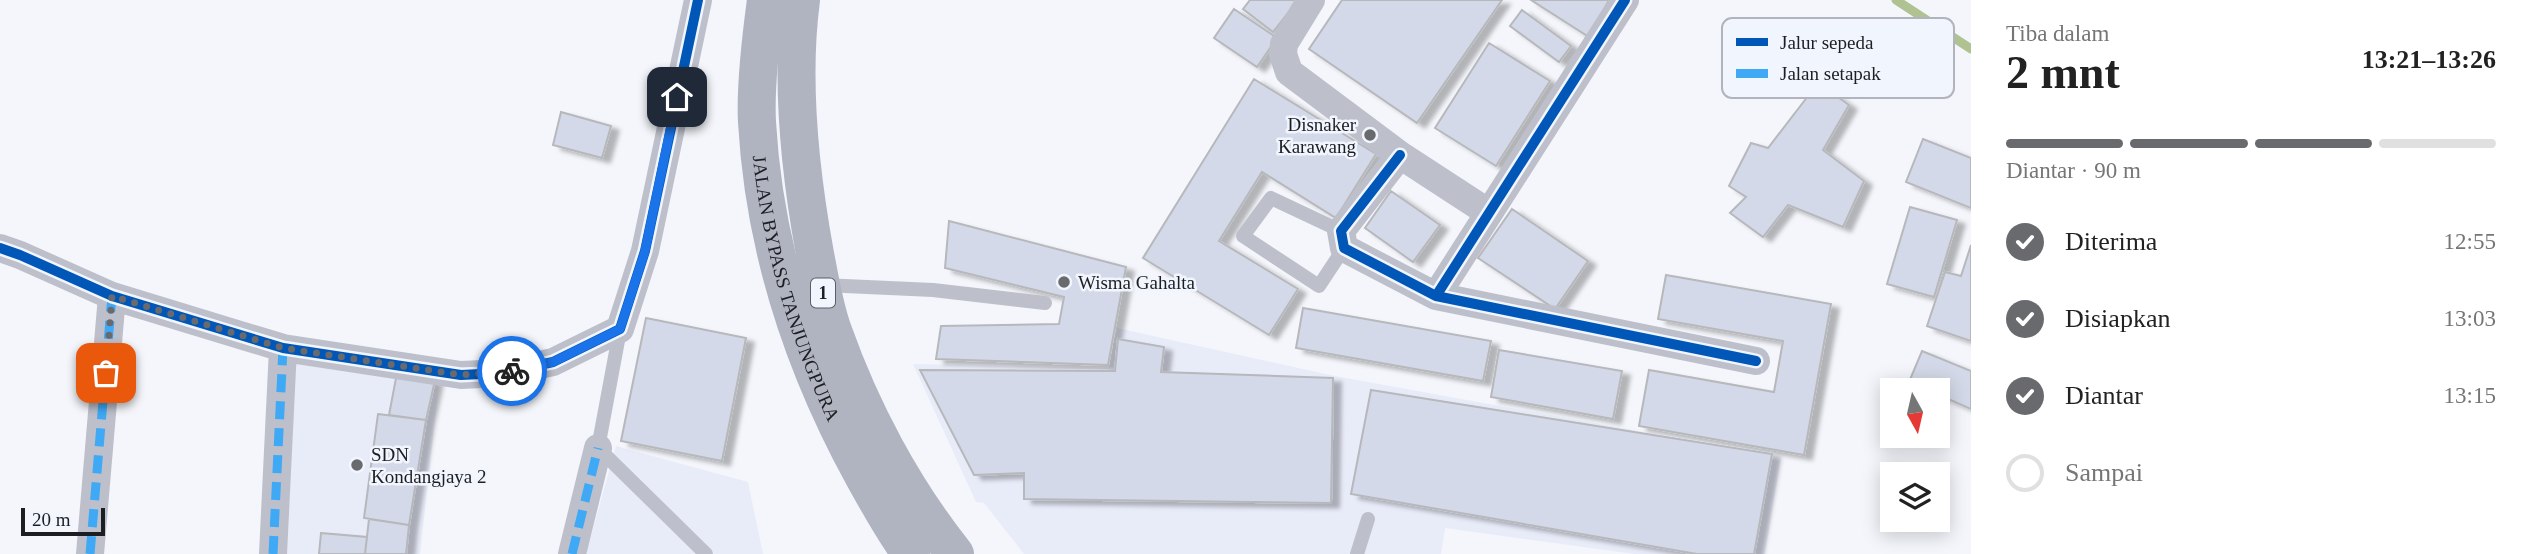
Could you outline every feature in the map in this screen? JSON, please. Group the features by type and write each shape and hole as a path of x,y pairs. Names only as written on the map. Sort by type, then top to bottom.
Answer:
{"highway":[{"name":"JALAN BYPASS TANJUNGPURA","path":"765,0 757,121 768,206 785,290 810,363 844,440 894,531 911,554"},
{"name":"JALAN BYPASS TANJUNGPURA","path":"801,0 797,60 799,132 807,211 821,285 833,330 885,446 934,527 955,554"}],"street":[{"path":"0,248 112,296 283,348 461,375 502,373 553,362 620,329 645,251 698,0"},
{"path":"1311,0 1283,44 1289,72 1400,155 1489,214"},
{"path":"1436,296 1625,0"},
{"path":"1400,155 1342,240 1436,296 1756,361"},
{"path":"90,554 112,296"},
{"path":"273,554 283,348"},
{"path":"572,554 598,448"}],"lane":[{"path":"1271,198 1342,240 1320,286 1243,236 1271,198"},
{"path":"821,285 933,290 1045,303"},
{"path":"620,329 598,448 706,554"},
{"path":"1357,554 1368,519"}],"shaded area":[{"path":"1117,328 1335,376 1781,457 1765,554 1634,554 1445,528 1441,554 1024,554 984,503 976,502 913,364 1109,368"},
{"name":"SDN Kondangjaya 2","path":"292,357 440,376 420,554 278,554"},
{"path":"616,446 748,482 763,554 586,554"}],"building":[{"path":"1250,0 1298,0 1273,32 1243,9"},
{"path":"1342,0 1502,0 1417,123 1309,49"},
{"path":"1531,0 1609,0 1589,37"},
{"path":"1234,9 1277,38 1257,67 1214,38"},
{"path":"1522,10 1571,46 1559,62 1510,26"},
{"path":"1489,43 1550,81 1496,166 1435,128"},
{"path":"1254,79 1376,154 1336,218 1262,172 1219,241 1298,289 1269,335 1143,258"},
{"path":"1806,98 1839,98 1849,105 1823,150 1864,181 1843,227 1788,205 1763,237 1730,213 1746,197 1729,186 1751,143 1768,148"},
{"path":"561,112 611,126 602,158 553,145"},
{"path":"1923,139 1971,158 1971,208 1906,182"},
{"path":"1391,191 1440,225 1413,262 1365,228"},
{"path":"1910,207 1957,220 1934,297 1887,284"},
{"path":"1512,209 1588,261 1555,309 1478,258"},
{"name":"Wisma Gahalta","path":"949,221 1126,267 1108,365 936,359 941,326 1059,324 1064,297 945,268"},
{"path":"1971,245 1971,341 1927,326 1945,272 1961,276"},
{"path":"1666,275 1831,304 1804,455 1639,426 1649,370 1774,392 1783,341 1658,319"},
{"path":"1303,308 1491,341 1483,381 1296,348"},
{"path":"646,318 746,338 722,461 621,441"},
{"path":"1118,339 1164,347 1161,372 1333,378 1331,503 1024,499 1024,473 974,475 920,370 1115,371"},
{"path":"1499,350 1622,371 1613,419 1491,397"},
{"path":"1922,351 1971,371 1971,409 1950,400 1950,378 1911,378"},
{"path":"397,373 435,380 426,420 389,415"},
{"path":"1371,390 1772,454 1754,554 1697,554 1351,494"},
{"path":"378,414 426,420 409,525 364,518"},
{"path":"369,519 409,525 406,554 365,554"},
{"path":"321,533 367,537 365,554 319,554"}],"waterway":[{"path":"1896,0 1924,18"},
{"path":"1954,38 1971,49"}],"marked path":[{"path":"90,554 112,296"},
{"path":"273,554 283,348"},
{"path":"572,554 598,448"}],"cycle path":[{"path":"0,248 112,296 283,348 461,375 502,373 553,362 620,329 645,251 698,0"},
{"path":"1436,296 1625,0"},
{"path":"1400,155 1341,231 1344,248 1436,296 1756,361"}],"way so far":[{"path":"106,373 112,296 283,348 461,375 512,371"}],"place":[{"name":"Disnaker Karawang","path":"1370,135"},
{"name":"Wisma Gahalta","path":"1064,282"},
{"name":"SDN Kondangjaya 2","path":"357,465"}],"route":[{"path":"512,371 553,362 620,329 645,251 677,97"}]}
